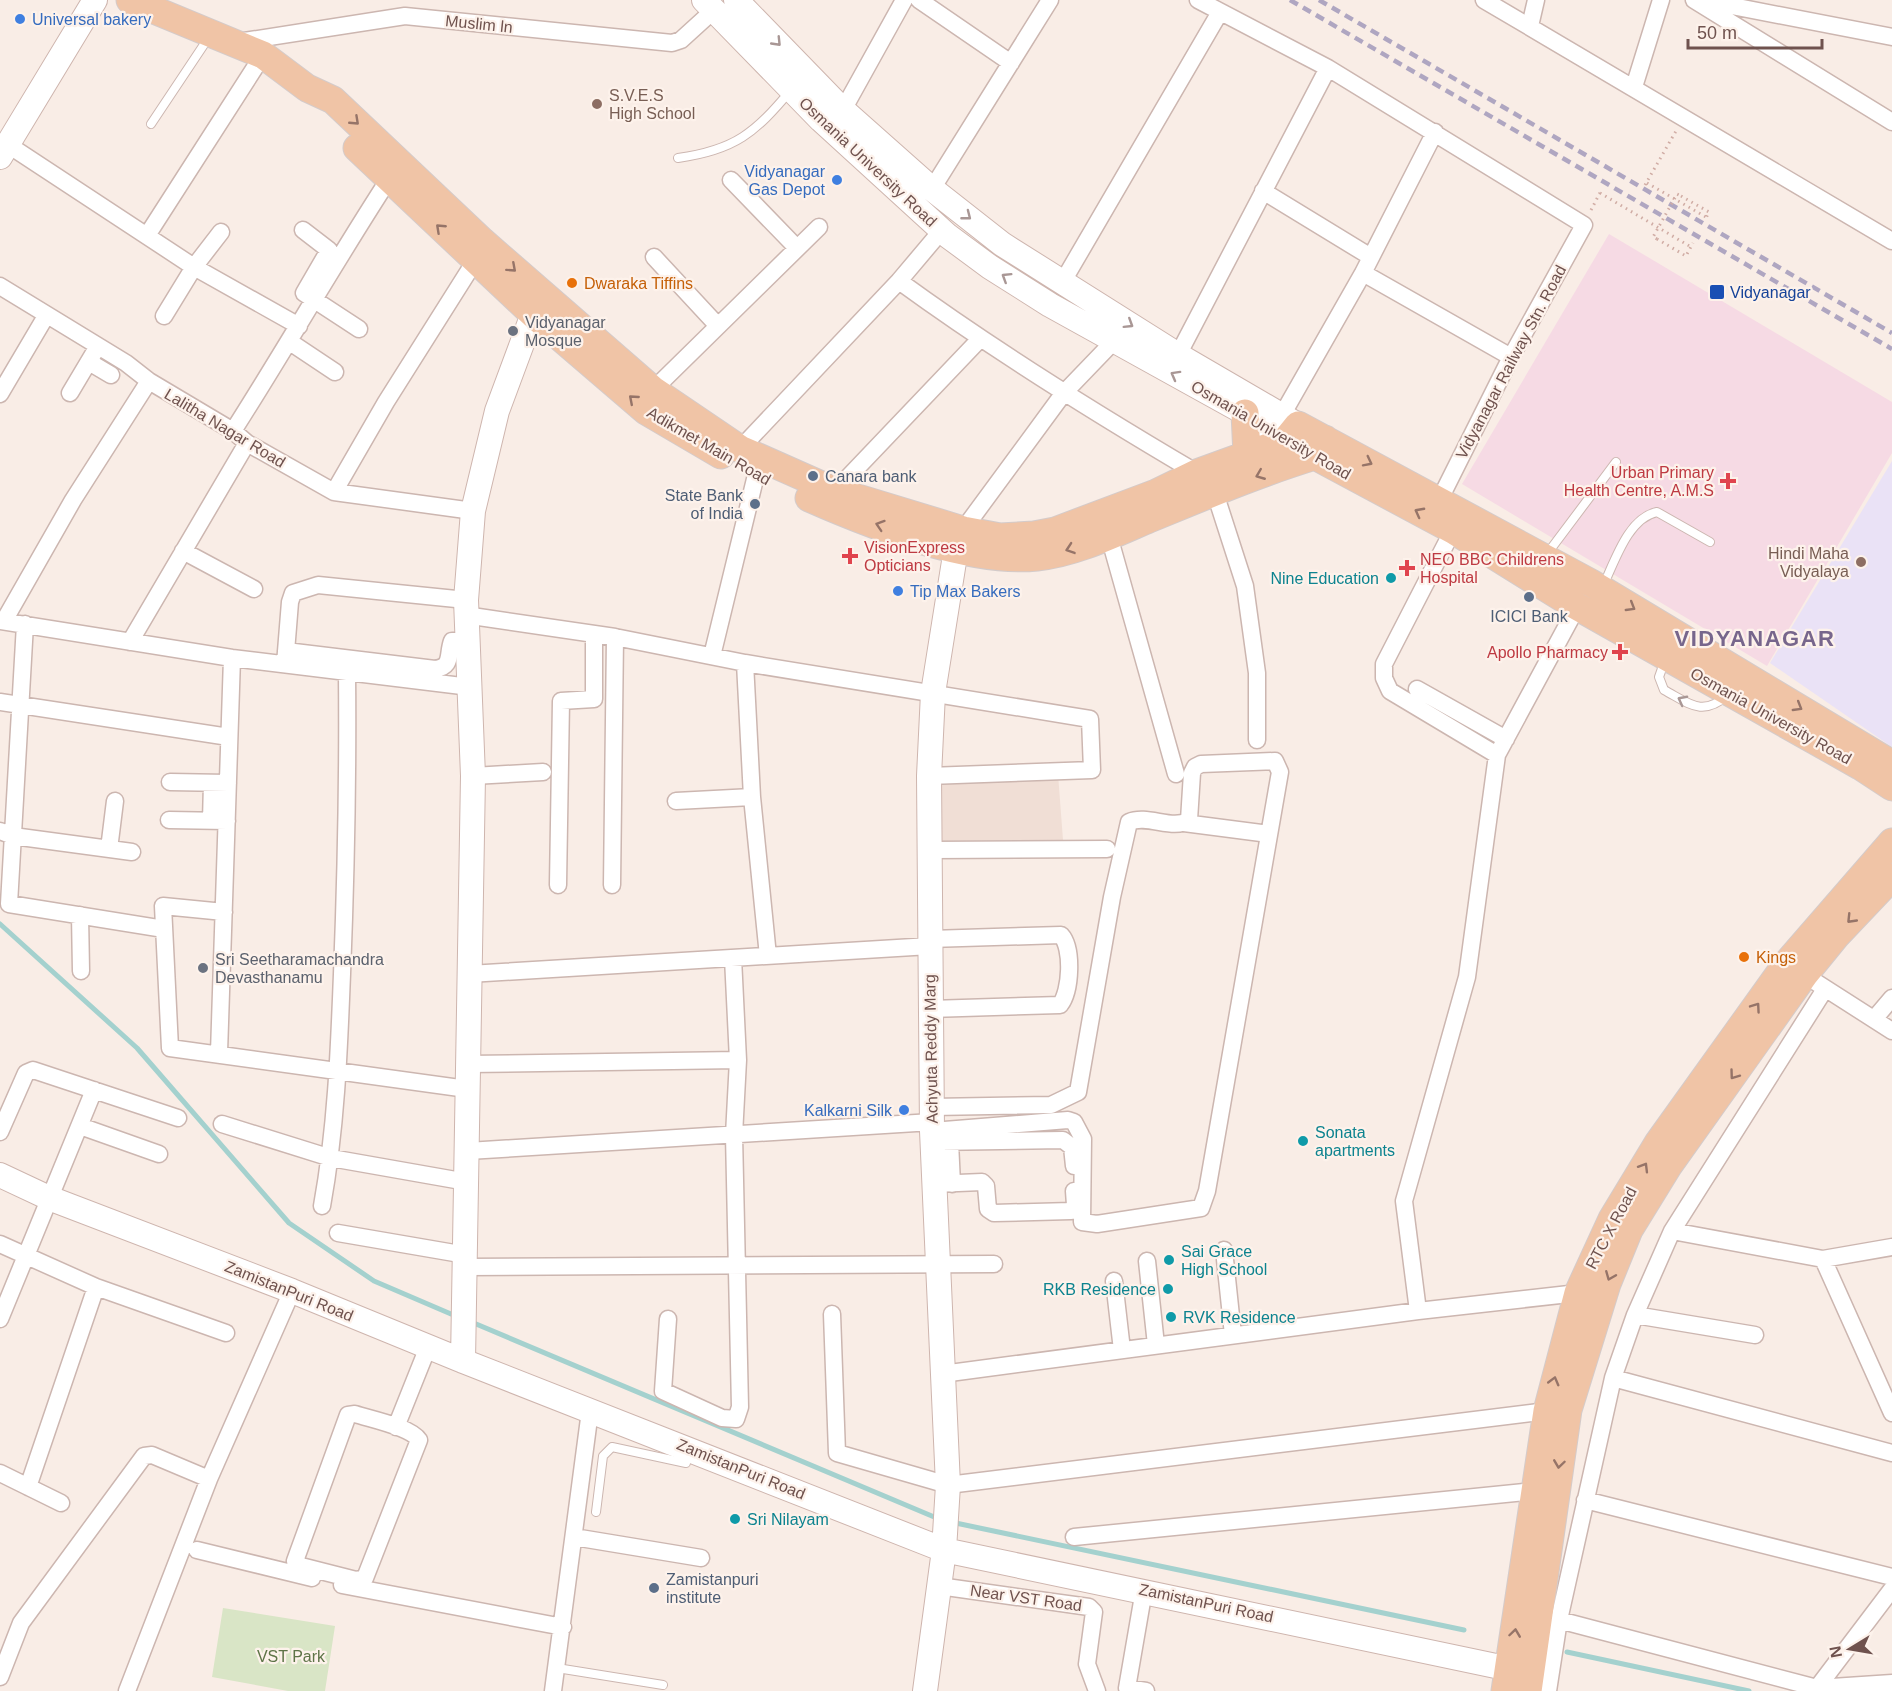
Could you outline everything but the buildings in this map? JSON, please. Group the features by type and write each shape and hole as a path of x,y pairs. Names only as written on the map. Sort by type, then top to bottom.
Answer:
{"main road":[{"name":"Adikmet Main Road","path":"143,3 263,55 307,88 333,100 482,241 653,390 740,449 835,491 1002,557 1038,557 1058,553 1109,536 1320,448"},
{"name":"Adikmet Main Road","path":"307,88 322,114 475,261 646,411 756,475 846,514 959,540 1054,531 1156,493 1197,473 1247,455 1285,428"},
{"path":"1245,413 1247,455"},
{"name":"Osmania University Road","path":"1285,428 1577,607 1860,766 1892,787"},
{"name":"Osmania University Road","path":"1320,448 1440,499 1545,557 1892,764"},
{"name":"RTC X Road","path":"1528,1691 1568,1410 1607,1284 1621,1225 1658,1143 1787,963 1892,842"},
{"name":"RTC X Road","path":"1508,1680 1546,1411 1578,1293 1621,1225 1815,982 1836,936 1892,877"}],"street":[{"path":"95,0 4,150 148,234 194,267 299,326"},
{"name":"Osmania University Road","path":"736,0 843,110 932,189 1002,244 1178,355 1285,428"},
{"path":"843,110 904,0"},
{"path":"919,0 1011,63"},
{"path":"932,189 1050,0"},
{"path":"1198,0 1328,68 1435,132 1285,428"},
{"path":"1484,0 1684,116 1892,241"},
{"path":"1530,26 1536,0"},
{"path":"1634,87 1661,0"},
{"path":"1694,0 1892,122"},
{"path":"1701,0 1892,36"},
{"name":"Osmania University Road","path":"709,5 791,90 894,189 942,230 1000,273 1114,341 1245,413 1285,428"},
{"name":"Muslim ln","path":"224,37 405,16 672,43 681,40 709,5"},
{"path":"1062,283 1220,12"},
{"path":"148,234 263,55"},
{"path":"1178,355 1328,68"},
{"name":"Vidyanagar Railway Stn. Road","path":"1435,132 1584,225 1511,357 1440,499"},
{"path":"323,266 389,179"},
{"path":"731,180 796,247"},
{"path":"1263,191 1371,256"},
{"path":"653,390 796,247 819,227"},
{"path":"233,432 315,300 329,250 303,230"},
{"path":"740,449 899,281 942,230"},
{"path":"164,316 194,267 221,232"},
{"path":"654,257 718,326"},
{"path":"334,492 386,402 475,261"},
{"path":"1363,273 1511,357"},
{"path":"899,281 980,340 1063,394 1197,473"},
{"name":"Lalitha Nagar Road","path":"0,286 126,363 149,381 233,432 247,443 334,492 473,511"},
{"path":"315,300 359,329"},
{"path":"463,1351 473,776 466,608 473,511 497,411 533,314"},
{"path":"0,394 46,316"},
{"path":"835,491 980,340"},
{"path":"959,540 1063,394 1114,341"},
{"path":"290,342 336,372"},
{"path":"70,393 98,346"},
{"path":"89,362 111,375"},
{"path":"149,381 73,500 2,621 232,658 286,658 435,669 445,667 449,662 452,641 468,641"},
{"path":"130,642 247,443"},
{"path":"712,656 756,475"},
{"path":"1215,493 1245,586 1257,673 1257,740"},
{"path":"1453,530 1384,664 1384,678 1390,691 1497,755"},
{"path":"1109,536 1176,774"},
{"name":"Achyuta Reddy Marg","path":"925,1691 944,1544 947,1497 938,1267 943,1184 936,1129 930,1009 932,850 929,776 933,693 959,540"},
{"path":"183,551 254,589"},
{"path":"286,658 290,602 293,592 318,585 466,608 745,663 1090,719 1092,770 929,776"},
{"path":"1418,1311 1404,1202 1467,977 1497,755 1577,607"},
{"path":"25,624 20,705 7,833 9,904 164,929"},
{"path":"558,885 561,701 594,699 594,634"},
{"path":"612,885 615,637"},
{"path":"219,1053 224,912 219,821 220,783 229,738 232,658"},
{"path":"286,658 347,672 470,687"},
{"path":"745,663 752,797 768,956"},
{"path":"322,1206 331,1158 338,1072 348,816 347,672"},
{"path":"1417,689 1506,739"},
{"path":"0,702 229,738"},
{"path":"468,1151 734,1135 936,1129 1068,1120 1074,1122 1083,1140 1082,1222 1098,1224 1197,1210 1205,1203 1280,772 1279,766 1271,760 1201,764 1195,767 1192,773 1191,812 1189,820 1184,823"},
{"path":"473,776 543,772"},
{"path":"170,782 220,783"},
{"path":"676,801 752,797"},
{"path":"109,849 115,801"},
{"path":"936,1129 1051,1105 1078,1092 1112,897 1130,822 1143,819 1269,834"},
{"path":"169,820 219,821"},
{"path":"7,833 132,852"},
{"path":"932,850 1107,849"},
{"path":"224,912 163,906 170,1048 467,1089"},
{"path":"80,915 81,971"},
{"path":"469,974 768,956 930,942 1061,935 1067,941 1066,998 1060,1005 930,1009"},
{"path":"668,1319 663,1391 722,1418 736,1419 740,1407 734,1135 738,1060 734,958"},
{"path":"1548,1691 1559,1620 1612,1378 1635,1315 1672,1231 1815,982 1875,1018 1892,1031"},
{"path":"1875,1018 1892,998"},
{"path":"468,1064 738,1060"},
{"path":"0,1132 26,1073 33,1070 178,1118"},
{"path":"1,1313 94,1090"},
{"path":"1068,1098 1068,1120"},
{"path":"222,1124 331,1158 467,1182"},
{"path":"80,1126 159,1154"},
{"path":"936,1129 1063,1140 1072,1147 1073,1152 1075,1204 1071,1211 1065,1212 994,1214 988,1209 986,1186 981,1182 943,1184"},
{"name":"ZamistanPuri Road","path":"0,1175 49,1198 292,1291 428,1347 463,1351 590,1411 650,1445 944,1544 1144,1590 1508,1680"},
{"path":"1672,1231 1823,1259 1892,1247"},
{"path":"338,1233 466,1271 737,1265 938,1267 994,1264"},
{"path":"0,1244 96,1287 226,1333"},
{"path":"1224,1250 1233,1335"},
{"path":"1823,1259 1892,1413"},
{"path":"1147,1261 1156,1345"},
{"path":"1114,1281 1122,1350"},
{"path":"28,1487 96,1287"},
{"path":"127,1691 209,1479 292,1291"},
{"path":"942,1374 1418,1311 1578,1293"},
{"path":"832,1314 837,1453 947,1497 1546,1411"},
{"path":"1635,1315 1755,1335"},
{"path":"396,1427 428,1347"},
{"path":"1612,1378 1892,1453"},
{"path":"553,1691 577,1538 590,1411"},
{"path":"348,1414 355,1414 396,1427 416,1435 419,1440 365,1578 356,1580 301,1566 295,1561 348,1414"},
{"path":"0,1677 21,1623 144,1456 152,1455 209,1479"},
{"path":"0,1473 61,1503"},
{"path":"1074,1537 1534,1491"},
{"path":"1585,1500 1892,1577"},
{"path":"577,1538 701,1558"},
{"path":"198,1550 348,1587 563,1627"},
{"name":"Near VST Road","path":"939,1586 1089,1607 1094,1612 1094,1621 1088,1664 1097,1691"},
{"path":"1816,1688 1892,1589"},
{"path":"1144,1590 1127,1688 1146,1691"},
{"path":"1559,1620 1816,1688 1892,1683"}],"lane":[{"path":"152,124 224,37"},
{"path":"678,159 742,140 758,128 791,90"},
{"path":"1545,557 1616,462"},
{"path":"1601,589 1635,523 1646,514 1657,512 1710,542"},
{"path":"596,1512 604,1452 612,1447 650,1445 686,1463"},
{"path":"584,1460 603,1462"},
{"path":"557,1668 663,1685"}],"path":[{"path":"1600,193 1692,245 1686,256 1653,237 1677,194 1709,212 1705,219 1646,184 1684,116"},
{"path":"1593,207 1602,189"}],"shaded area":[{"path":"1609,234 1892,402 1892,453 1767,666 1462,484"},
{"name":"Hindi Maha Vidyalaya","path":"1892,461 1892,747 1770,663"},
{"path":"1058,774 1063,840 938,841 935,781"}],"green space":[{"name":"VST Park","path":"223,1608 335,1626 325,1691 288,1691 212,1677"}],"waterway":[{"path":"0,924 137,1048 289,1223 374,1281 458,1317"},
{"path":"469,1321 939,1519"},
{"path":"951,1522 1464,1630"},
{"path":"1567,1652 1749,1691"}],"railway":[{"path":"1290,0 1892,349"},
{"path":"1319,0 1892,333"}],"place":[{"name":"Universal bakery","path":"20,19"},
{"name":"S.V.E.S High School","path":"597,104"},
{"name":"Vidyanagar Gas Depot","path":"837,180"},
{"name":"Dwaraka Tiffins","path":"572,283"},
{"name":"Vidyanagar","path":"1717,292"},
{"name":"Vidyanagar Mosque","path":"513,331"},
{"name":"Canara bank","path":"813,476"},
{"name":"Urban Primary Health Centre, A.M.S","path":"1728,481"},
{"name":"State Bank of India","path":"755,504"},
{"name":"VisionExpress Opticians","path":"850,556"},
{"name":"Hindi Maha Vidyalaya","path":"1861,562"},
{"name":"NEO BBC Childrens Hospital","path":"1407,568"},
{"name":"Nine Education","path":"1391,578"},
{"name":"Tip Max Bakers","path":"898,591"},
{"name":"ICICI Bank","path":"1529,597"},
{"name":"Apollo Pharmacy","path":"1620,652"},
{"name":"Kings","path":"1744,957"},
{"name":"Sri Seetharamachandra Devasthanamu","path":"203,968"},
{"name":"Kalkarni Silk","path":"904,1110"},
{"name":"Sonata apartments","path":"1303,1141"},
{"name":"Sai Grace High School","path":"1169,1260"},
{"name":"RKB Residence","path":"1168,1289"},
{"name":"RVK Residence","path":"1171,1317"},
{"name":"Sri Nilayam","path":"735,1519"},
{"name":"Zamistanpuri institute","path":"654,1588"}],"district":[{"name":"VIDYANAGAR","path":"1755,638"}]}
